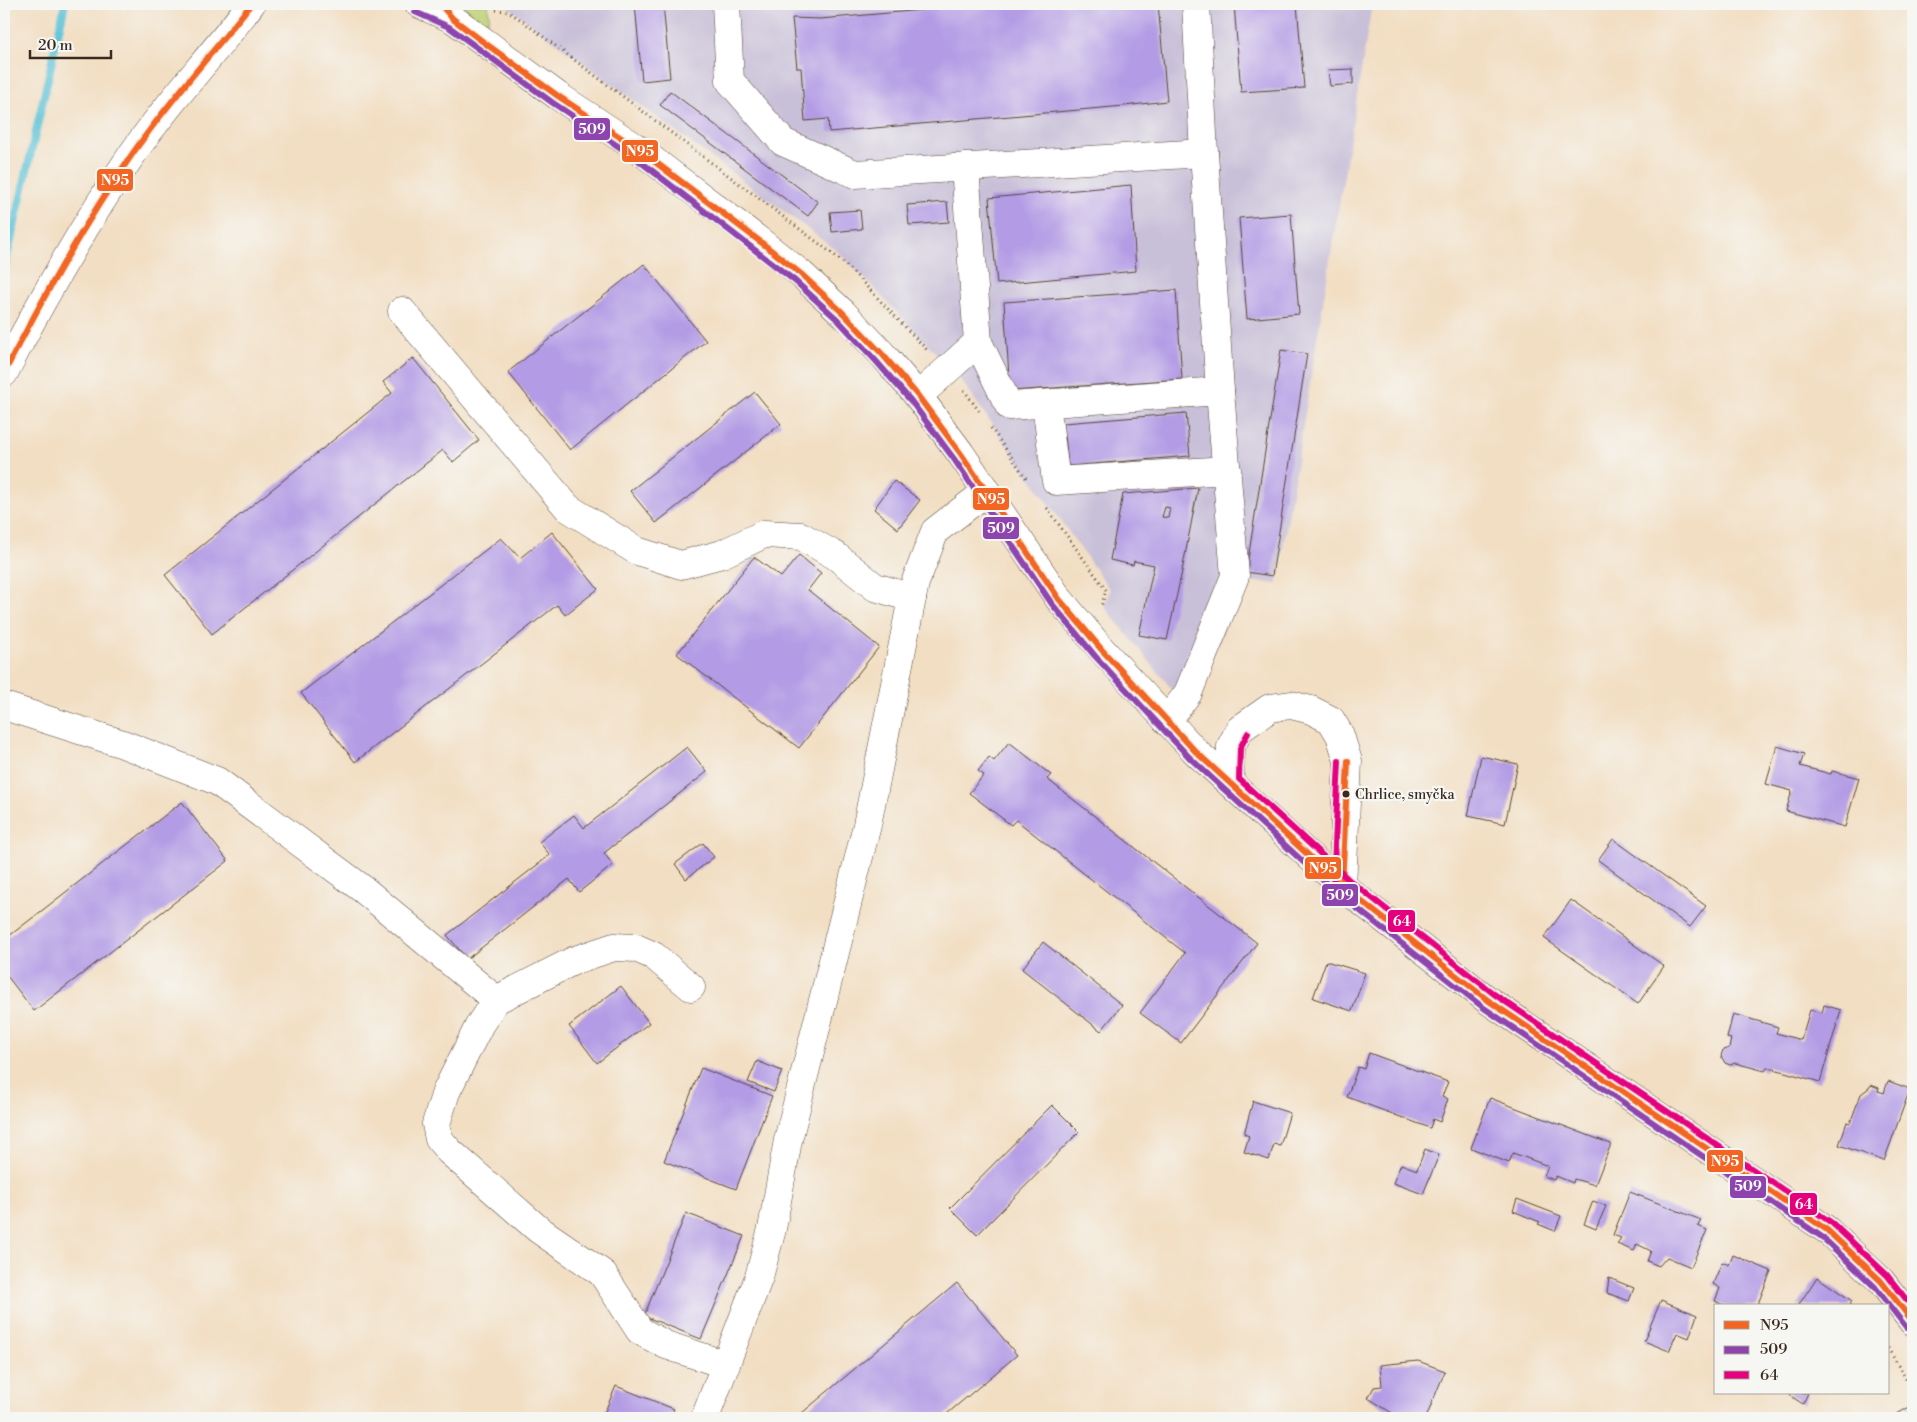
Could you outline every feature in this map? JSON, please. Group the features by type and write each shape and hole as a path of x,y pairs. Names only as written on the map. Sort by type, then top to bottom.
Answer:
{"street":[{"path":"4,373 40,304 133,153 178,94 223,42 251,4"},
{"path":"223,42 272,4"},
{"path":"419,4 447,12 558,96 638,149 762,242 801,274 843,313 883,355 918,396 1059,599 1102,650 1196,752 1342,886 1489,1002 1827,1230 1881,1281 1913,1322"},
{"path":"726,4 730,82 783,142 856,174 1204,153"},
{"path":"1167,721 1188,693 1235,576 1220,391 1196,4"},
{"path":"965,167 978,342 1009,406 1220,391"},
{"path":"402,311 568,508 637,551 681,565 722,554 764,534 801,536 836,556 875,587 912,598"},
{"path":"918,396 978,342"},
{"path":"1046,404 1056,480 1226,470"},
{"path":"705,1418 759,1277 772,1229 788,1140 868,825 912,598 935,531 986,492"},
{"path":"1230,783 1231,746 1240,729 1270,708 1291,705 1312,710 1331,720 1340,735 1348,761 1342,886"},
{"path":"4,706 123,744 217,781 364,890 496,1000"},
{"path":"691,987 654,956 636,948 614,947 575,960 496,1000 480,1024 446,1092 436,1124 439,1139 449,1150 538,1229 602,1273 640,1331 666,1345 726,1365"}],"path":[{"path":"1890,1351 1913,1391"}],"shaded area":[{"path":"504,4 1372,4 1277,584 1245,581 1189,710 1104,606 1110,590 958,376 865,279 836,250"}],"green space":[{"path":"462,4 488,4 489,17 486,26"}],"building":[{"path":"635,4 663,4 670,78 642,81"},
{"path":"991,4 1158,4 1167,101 829,132 828,119 805,121 801,68 797,68 792,18 820,19"},
{"path":"1234,4 1297,4 1304,88 1241,92"},
{"path":"1353,69 1353,84 1330,86 1328,70"},
{"path":"670,91 818,202 808,216 660,105"},
{"path":"1131,185 1136,271 997,284 989,198"},
{"path":"947,202 949,222 909,225 907,205"},
{"path":"860,210 862,229 832,232 830,212"},
{"path":"1291,214 1299,314 1247,319 1239,218"},
{"path":"644,264 706,341 570,450 508,372"},
{"path":"1176,290 1182,379 1010,391 1004,302"},
{"path":"1281,350 1307,354 1272,576 1246,572"},
{"path":"413,358 479,440 453,462 443,450 212,634 165,575 392,393 383,382"},
{"path":"755,392 781,424 656,523 630,491"},
{"path":"1186,413 1190,456 1068,466 1064,423"},
{"path":"894,481 920,500 898,529 874,509"},
{"path":"1198,488 1167,640 1139,635 1154,565 1134,561 1133,565 1110,560 1123,494","holes":["1165,507 1170,508 1168,518 1162,517"]},
{"path":"552,532 598,589 565,615 557,605 355,762 301,693 501,538 520,558"},
{"path":"799,555 821,573 808,590 879,647 799,748 677,654 754,557 781,577"},
{"path":"1009,742 1051,775 1047,779 1257,943 1181,1043 1140,1013 1185,953 1016,820 1011,825 969,793 984,775 978,771 989,757 994,761"},
{"path":"1777,746 1804,754 1800,766 1831,774 1832,771 1859,778 1845,827 1786,811 1792,791 1766,784"},
{"path":"687,747 707,772 604,853 613,865 579,892 569,879 467,959 447,935 550,855 539,842 574,815 584,828"},
{"path":"1481,756 1518,764 1505,824 1468,816"},
{"path":"182,802 228,861 34,1011 4,972 4,940"},
{"path":"1613,839 1706,906 1690,927 1598,860"},
{"path":"703,843 714,857 686,879 675,864"},
{"path":"1571,900 1664,966 1638,1004 1544,938"},
{"path":"1043,942 1122,1005 1101,1031 1022,969"},
{"path":"1326,961 1365,973 1352,1011 1313,998"},
{"path":"621,986 649,1023 597,1063 569,1026"},
{"path":"1824,1005 1841,1010 1820,1082 1767,1067 1765,1071 1735,1063 1730,1065 1725,1063 1721,1056 1723,1050 1729,1048 1731,1039 1727,1038 1733,1014 1778,1027 1776,1033 1801,1040 1810,1010 1822,1013"},
{"path":"1369,1053 1448,1082 1442,1096 1448,1099 1440,1122 1433,1119 1430,1128 1347,1097 1358,1067 1364,1069"},
{"path":"757,1061 782,1071 774,1092 748,1082"},
{"path":"701,1068 772,1096 736,1189 664,1161"},
{"path":"1888,1081 1910,1089 1884,1161 1839,1145 1847,1122 1850,1123 1861,1094 1871,1085 1879,1088 1878,1091 1884,1093"},
{"path":"1490,1098 1611,1144 1595,1185 1574,1179 1573,1183 1556,1176 1554,1180 1544,1176 1548,1166 1513,1153 1509,1163 1471,1148"},
{"path":"1253,1101 1290,1113 1280,1146 1274,1144 1269,1160 1244,1152 1249,1136 1244,1134"},
{"path":"1052,1105 1079,1132 977,1235 950,1208"},
{"path":"1425,1149 1439,1155 1423,1194 1393,1183 1401,1164 1417,1170"},
{"path":"1630,1192 1701,1220 1698,1226 1707,1230 1691,1267 1667,1257 1659,1266 1647,1261 1651,1251 1637,1244 1634,1251 1617,1244 1621,1238 1613,1235"},
{"path":"1517,1199 1561,1216 1555,1231 1538,1224 1540,1222 1513,1211"},
{"path":"1593,1201 1606,1206 1596,1229 1584,1224"},
{"path":"686,1213 744,1236 701,1339 644,1316"},
{"path":"1733,1255 1771,1271 1758,1304 1721,1304 1715,1301 1720,1288 1713,1284 1722,1262 1729,1265"},
{"path":"1817,1277 1852,1301 1850,1304 1799,1304"},
{"path":"1609,1278 1634,1288 1629,1301 1607,1293"},
{"path":"957,1283 1017,1355 942,1418 796,1418"},
{"path":"1661,1300 1697,1315 1689,1338 1677,1333 1669,1351 1644,1341"},
{"path":"1418,1361 1445,1371 1426,1418 1397,1416 1368,1398 1374,1387 1382,1386 1380,1365"},
{"path":"616,1386 674,1409 670,1418 602,1418"},
{"path":"1790,1394 1808,1394 1803,1404"},
{"path":"1913,1405 1913,1418 1900,1418 1897,1414"}],"waterway":[{"path":"4,271 65,4"},
{"path":"4,419 6,413"}],"transit line":[{"name":"N95","path":"4,373 65,261 115,179 161,115 251,4"},
{"name":"N95","path":"440,4 453,19 482,41 558,96 638,149 762,243 801,274 843,313 883,355 918,396 961,454 1059,599 1102,650 1196,752 1342,886 1489,1001 1827,1230 1881,1281 1913,1322"},
{"name":"509","path":"415,12 449,27 553,103 633,156 795,281 837,319 911,401 954,459 1052,604 1095,656 1190,758 1336,892 1484,1008 1822,1237 1875,1287 1888,1304"},
{"name":"64","path":"1248,733 1240,748 1239,779 1348,879 1494,994 1832,1223 1887,1275 1913,1308"},
{"name":"64","path":"1333,886 1339,761"},
{"name":"N95","path":"1342,886 1348,761"},
{"name":"509","path":"1890,1306 1906,1327"}],"place":[{"name":"Chrlice, smyčka","path":"1346,794"}]}
